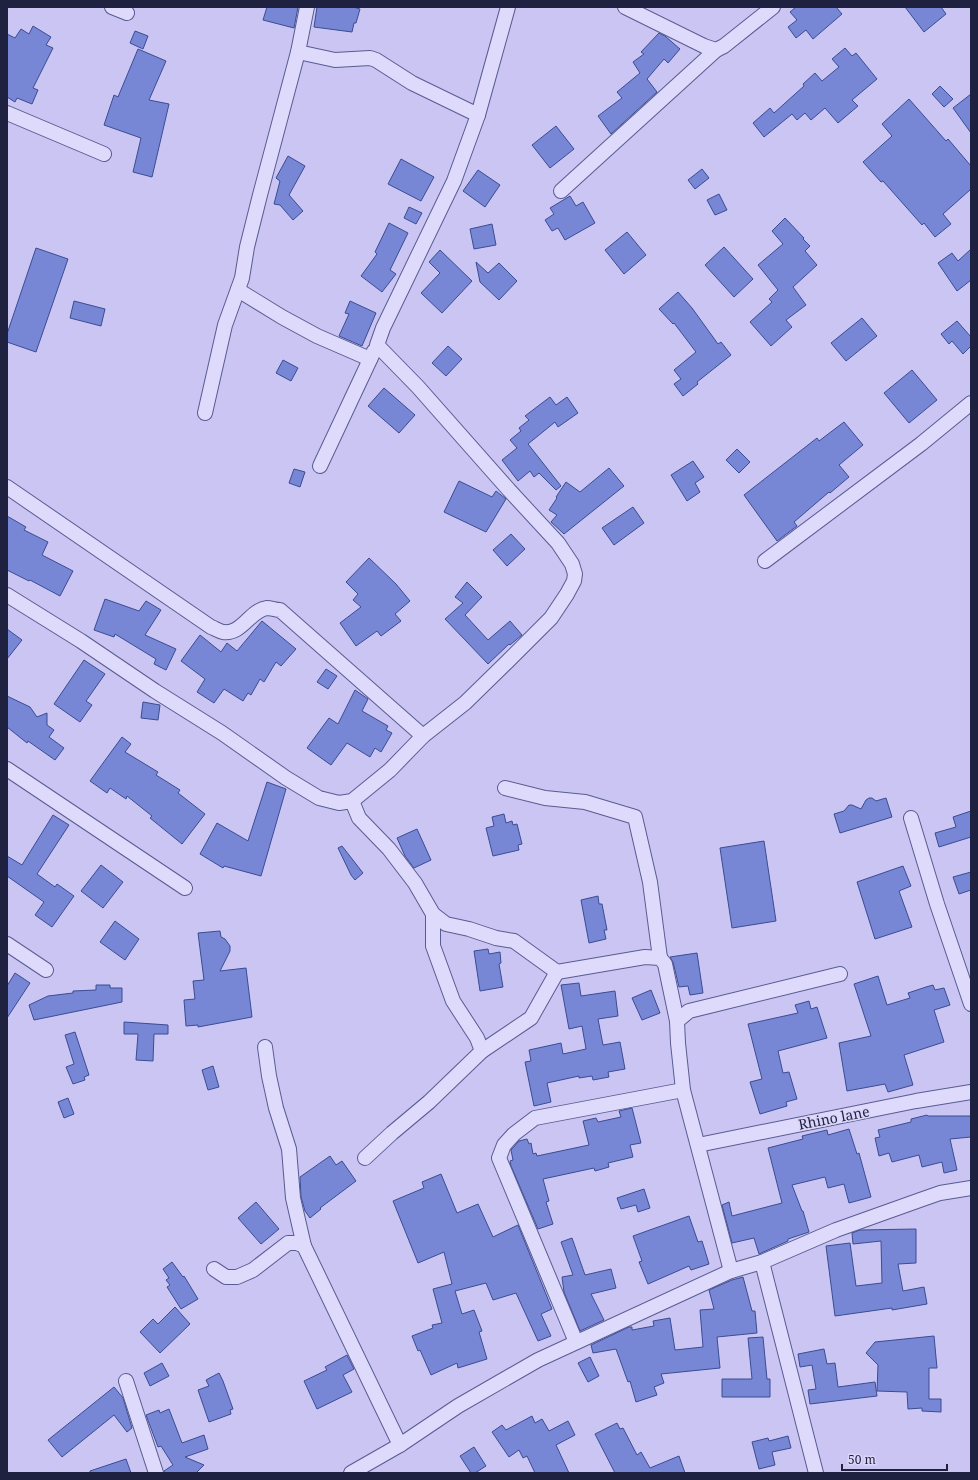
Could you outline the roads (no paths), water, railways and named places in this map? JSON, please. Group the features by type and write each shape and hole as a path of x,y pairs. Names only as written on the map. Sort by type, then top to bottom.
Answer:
{"street":[{"path":"112,7 127,13"},
{"path":"205,413 225,325 238,290 260,195 298,52 307,7"},
{"path":"320,466 377,345 383,328 454,181 478,115 508,7"},
{"path":"625,7 704,46 716,50"},
{"path":"561,191 716,50 724,46 773,7"},
{"path":"298,52 335,60 363,58 376,60 412,83 478,115"},
{"path":"7,113 104,154"},
{"path":"238,290 271,311 317,336 370,359"},
{"path":"7,595 81,641 155,692 222,733 286,778 319,798 339,803 352,801 390,770 423,736 465,703 550,618 568,594 574,581 575,574 572,564 558,543 418,387 377,345"},
{"path":"765,561 921,444 971,403"},
{"path":"7,487 211,627 223,632 229,631 240,627 256,612 267,608 280,610 423,736"},
{"path":"7,769 185,888"},
{"path":"505,788 545,798 585,802 635,817 650,882 660,958 665,964 677,1021 683,1090 731,1271"},
{"path":"352,801 359,818 389,849 411,877 433,914 446,924 469,929 496,938 514,941 557,972 645,957 660,958"},
{"path":"910,818 971,1004"},
{"path":"433,914 433,946 453,1001 478,1038 482,1051"},
{"path":"7,944 46,970"},
{"path":"366,1158 392,1133 429,1102 482,1051 531,1018 557,972"},
{"path":"677,1021 689,1011 840,974"},
{"path":"265,1047 269,1076 276,1108 289,1149 293,1198 304,1246 400,1445"},
{"path":"576,1342 499,1158 504,1145 514,1134 535,1118 683,1090"},
{"name":"Rhino lane","path":"698,1145 916,1101 971,1092"},
{"path":"351,1473 400,1445 458,1406 538,1360 576,1342 731,1271 762,1262 836,1230 940,1193 971,1188"},
{"path":"214,1269 226,1277 236,1277 253,1270 288,1244 297,1243 304,1246"},
{"path":"762,1262 816,1473"},
{"path":"126,1382 156,1473"}]}
